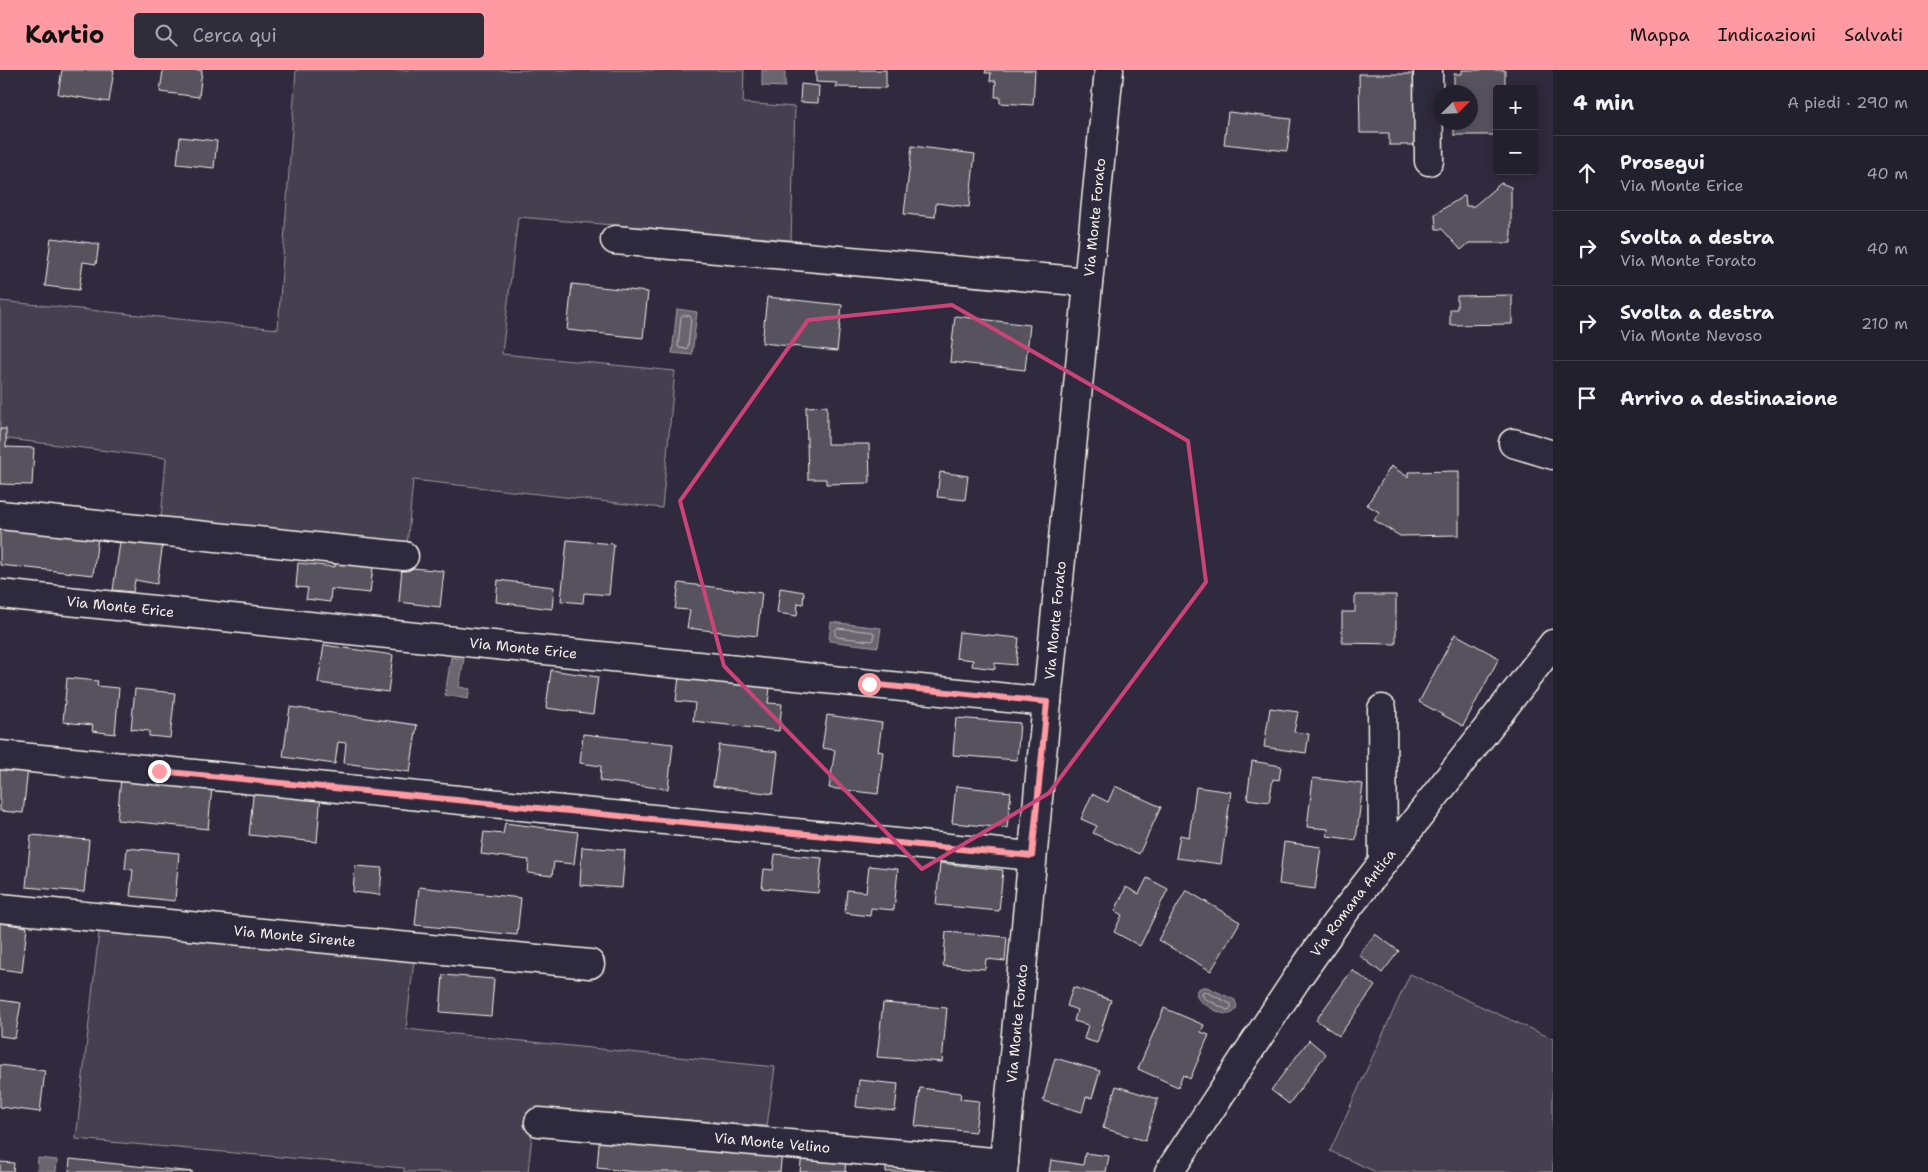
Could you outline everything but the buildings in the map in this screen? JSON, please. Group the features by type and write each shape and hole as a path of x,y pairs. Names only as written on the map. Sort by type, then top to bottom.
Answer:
{"street":[{"name":"Via Monte Forato","path":"1004,1167 1032,856 1109,70"},
{"path":"1428,70 1429,161"},
{"path":"615,240 1088,282"},
{"path":"1513,443 1553,455"},
{"path":"0,515 404,556"},
{"name":"Via Monte Erice","path":"0,594 1047,702"},
{"name":"Via Romana Antica","path":"1169,1172 1304,968 1383,862 1553,644"},
{"path":"1382,709 1383,862"},
{"path":"0,755 1032,856"},
{"name":"Via Monte Sirente","path":"0,908 590,964"},
{"name":"Via Monte Velino","path":"539,1122 1004,1167"}],"highlighted area":[{"path":"952,305 1188,441 1206,582 1049,793 922,869 724,666 680,501 808,320"}],"shaded area":[{"path":"296,70 744,70 743,103 795,107 791,240 518,217 502,354 675,371 662,508 413,480 407,546 161,520 166,458 0,438 0,301 278,329"},
{"path":"99,932 414,960 406,1029 775,1067 767,1126 535,1108 528,1172 404,1172 404,1168 76,1139"},
{"path":"1410,974 1553,1039 1553,1172 1376,1172 1330,1151"}],"water":[{"path":"762,70 785,70 785,87 762,86"},
{"path":"677,309 697,312 692,355 672,353"},
{"path":"831,622 881,628 878,647 829,641"},
{"path":"451,657 464,659 459,687 470,689 468,699 445,695"},
{"path":"1207,987 1235,1000 1237,1007 1234,1012 1230,1014 1220,1013 1201,1002 1197,995 1197,990"},
{"path":"38,1158 57,1160 56,1172 37,1172"}],"route":[{"path":"159,771 1032,856 1047,702 869,684"}]}
